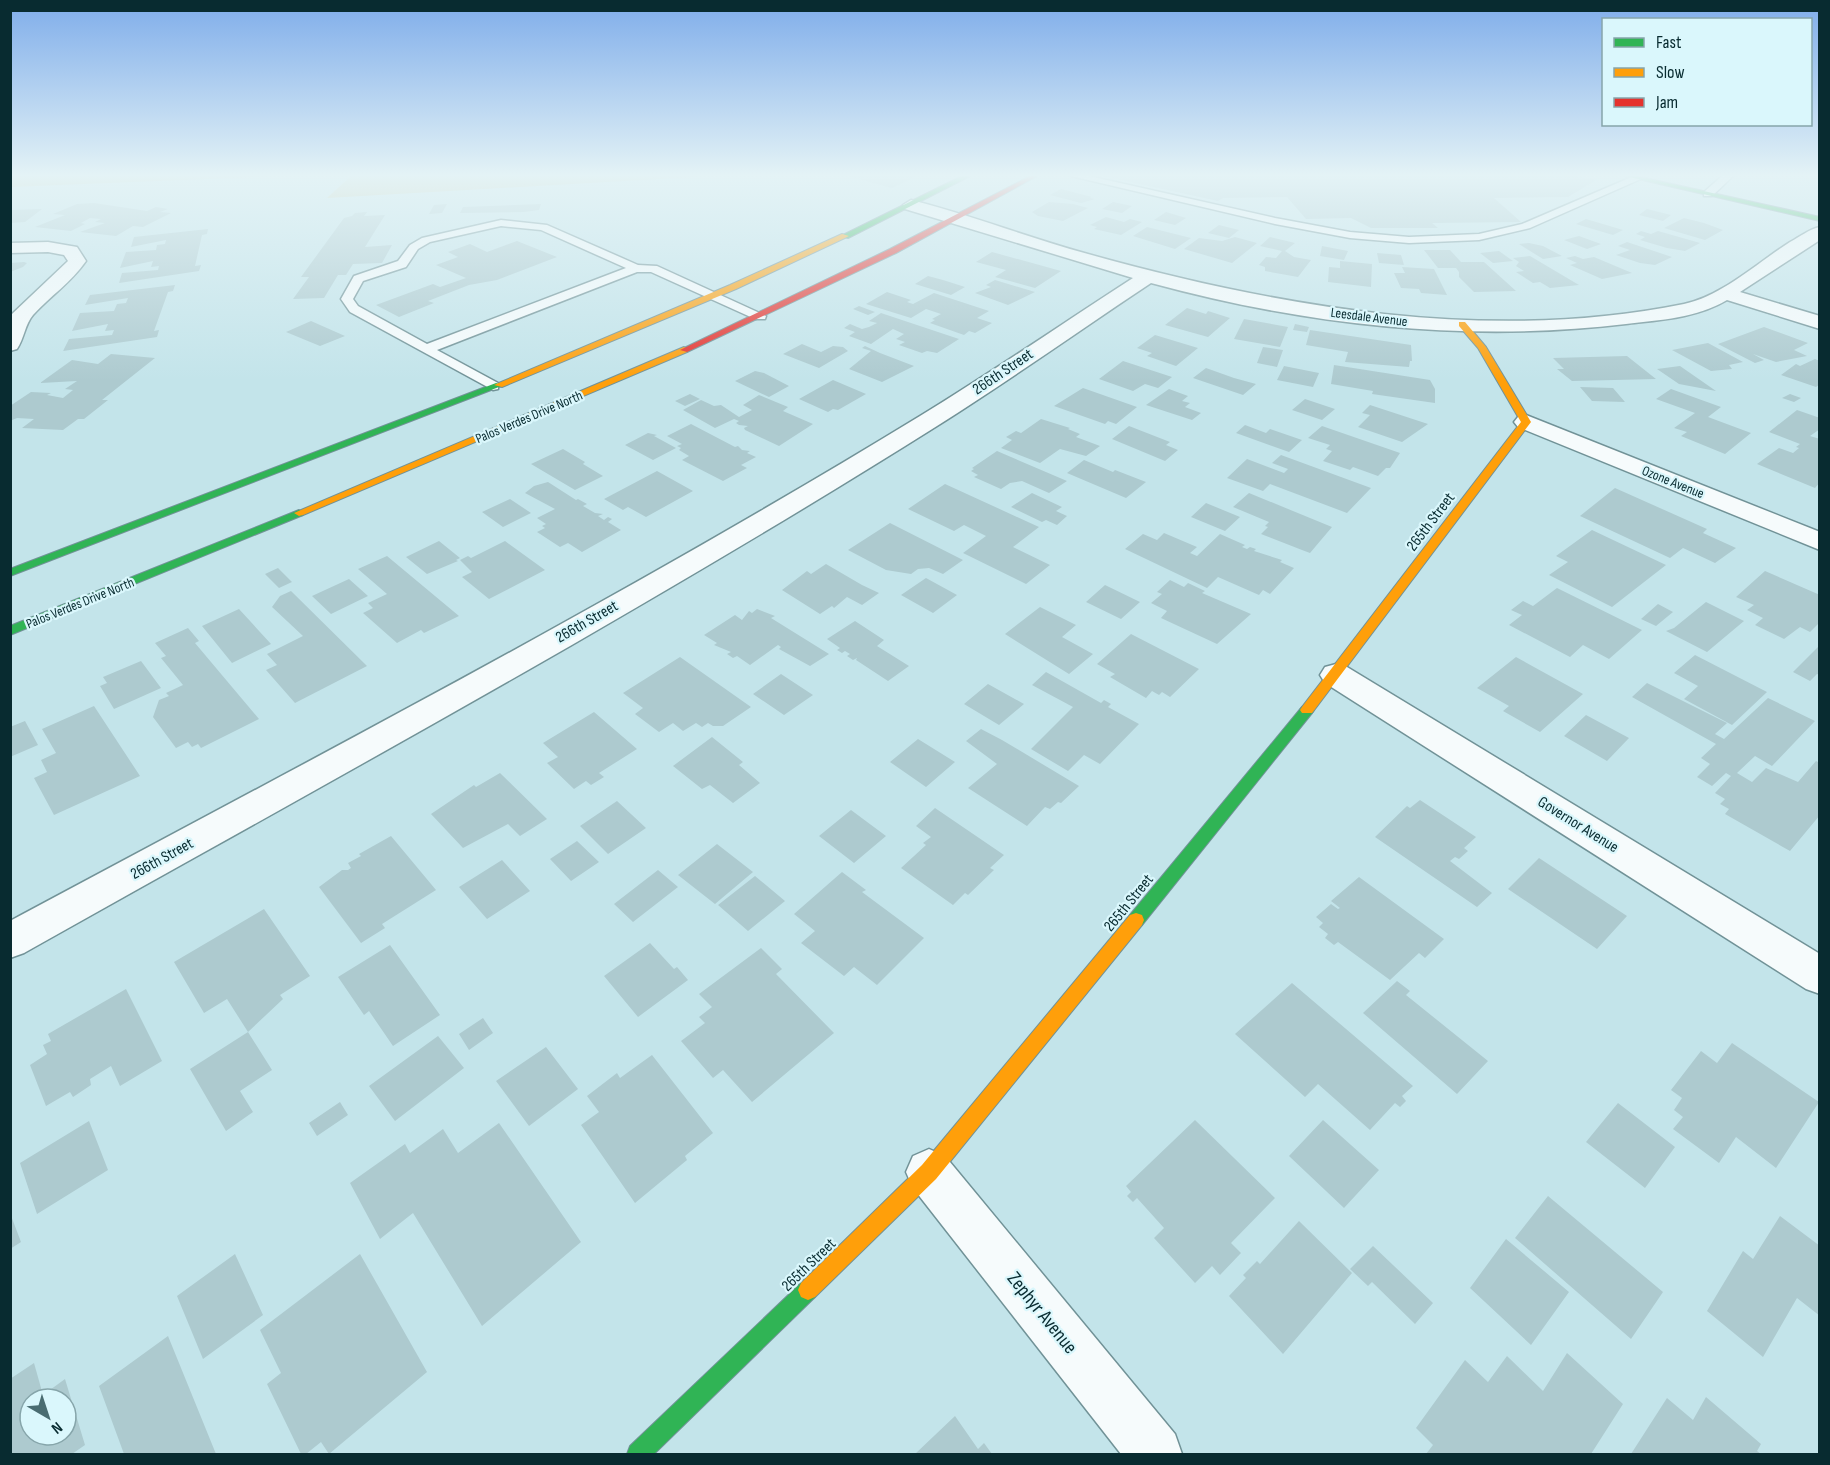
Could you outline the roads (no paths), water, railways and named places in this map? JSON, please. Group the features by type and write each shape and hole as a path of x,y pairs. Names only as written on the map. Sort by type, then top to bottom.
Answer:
{"main road":[{"path":"10,573 493,386 713,295 823,244"},
{"name":"Palos Verdes Drive North","path":"10,631 535,415 760,316 905,244"},
{"path":"1462,324 1482,346 1526,422"},
{"name":"265th Street","path":"638,1455 929,1172 1336,675 1526,422"}],"street":[{"name":"Leesdale Avenue","path":"1041,244 1147,276 1303,309 1413,323 1462,324 1583,323 1706,303 1800,244"},
{"path":"10,248 48,247 71,251 77,261 62,280 22,314 10,345"},
{"name":"266th Street","path":"10,941 513,665 727,542 930,420 1147,276"},
{"path":"1725,292 1820,323"},
{"name":"Ozone Avenue","path":"1526,422 1820,542"},
{"name":"Governor Avenue","path":"1336,675 1820,976"},
{"name":"Zephyr Avenue","path":"929,1172 1155,1455"}],"lane":[{"path":"419,244 402,264 361,277 347,299 354,309 493,386"},
{"path":"582,244 636,268 653,269 760,316"},
{"path":"427,350 636,268"}]}
